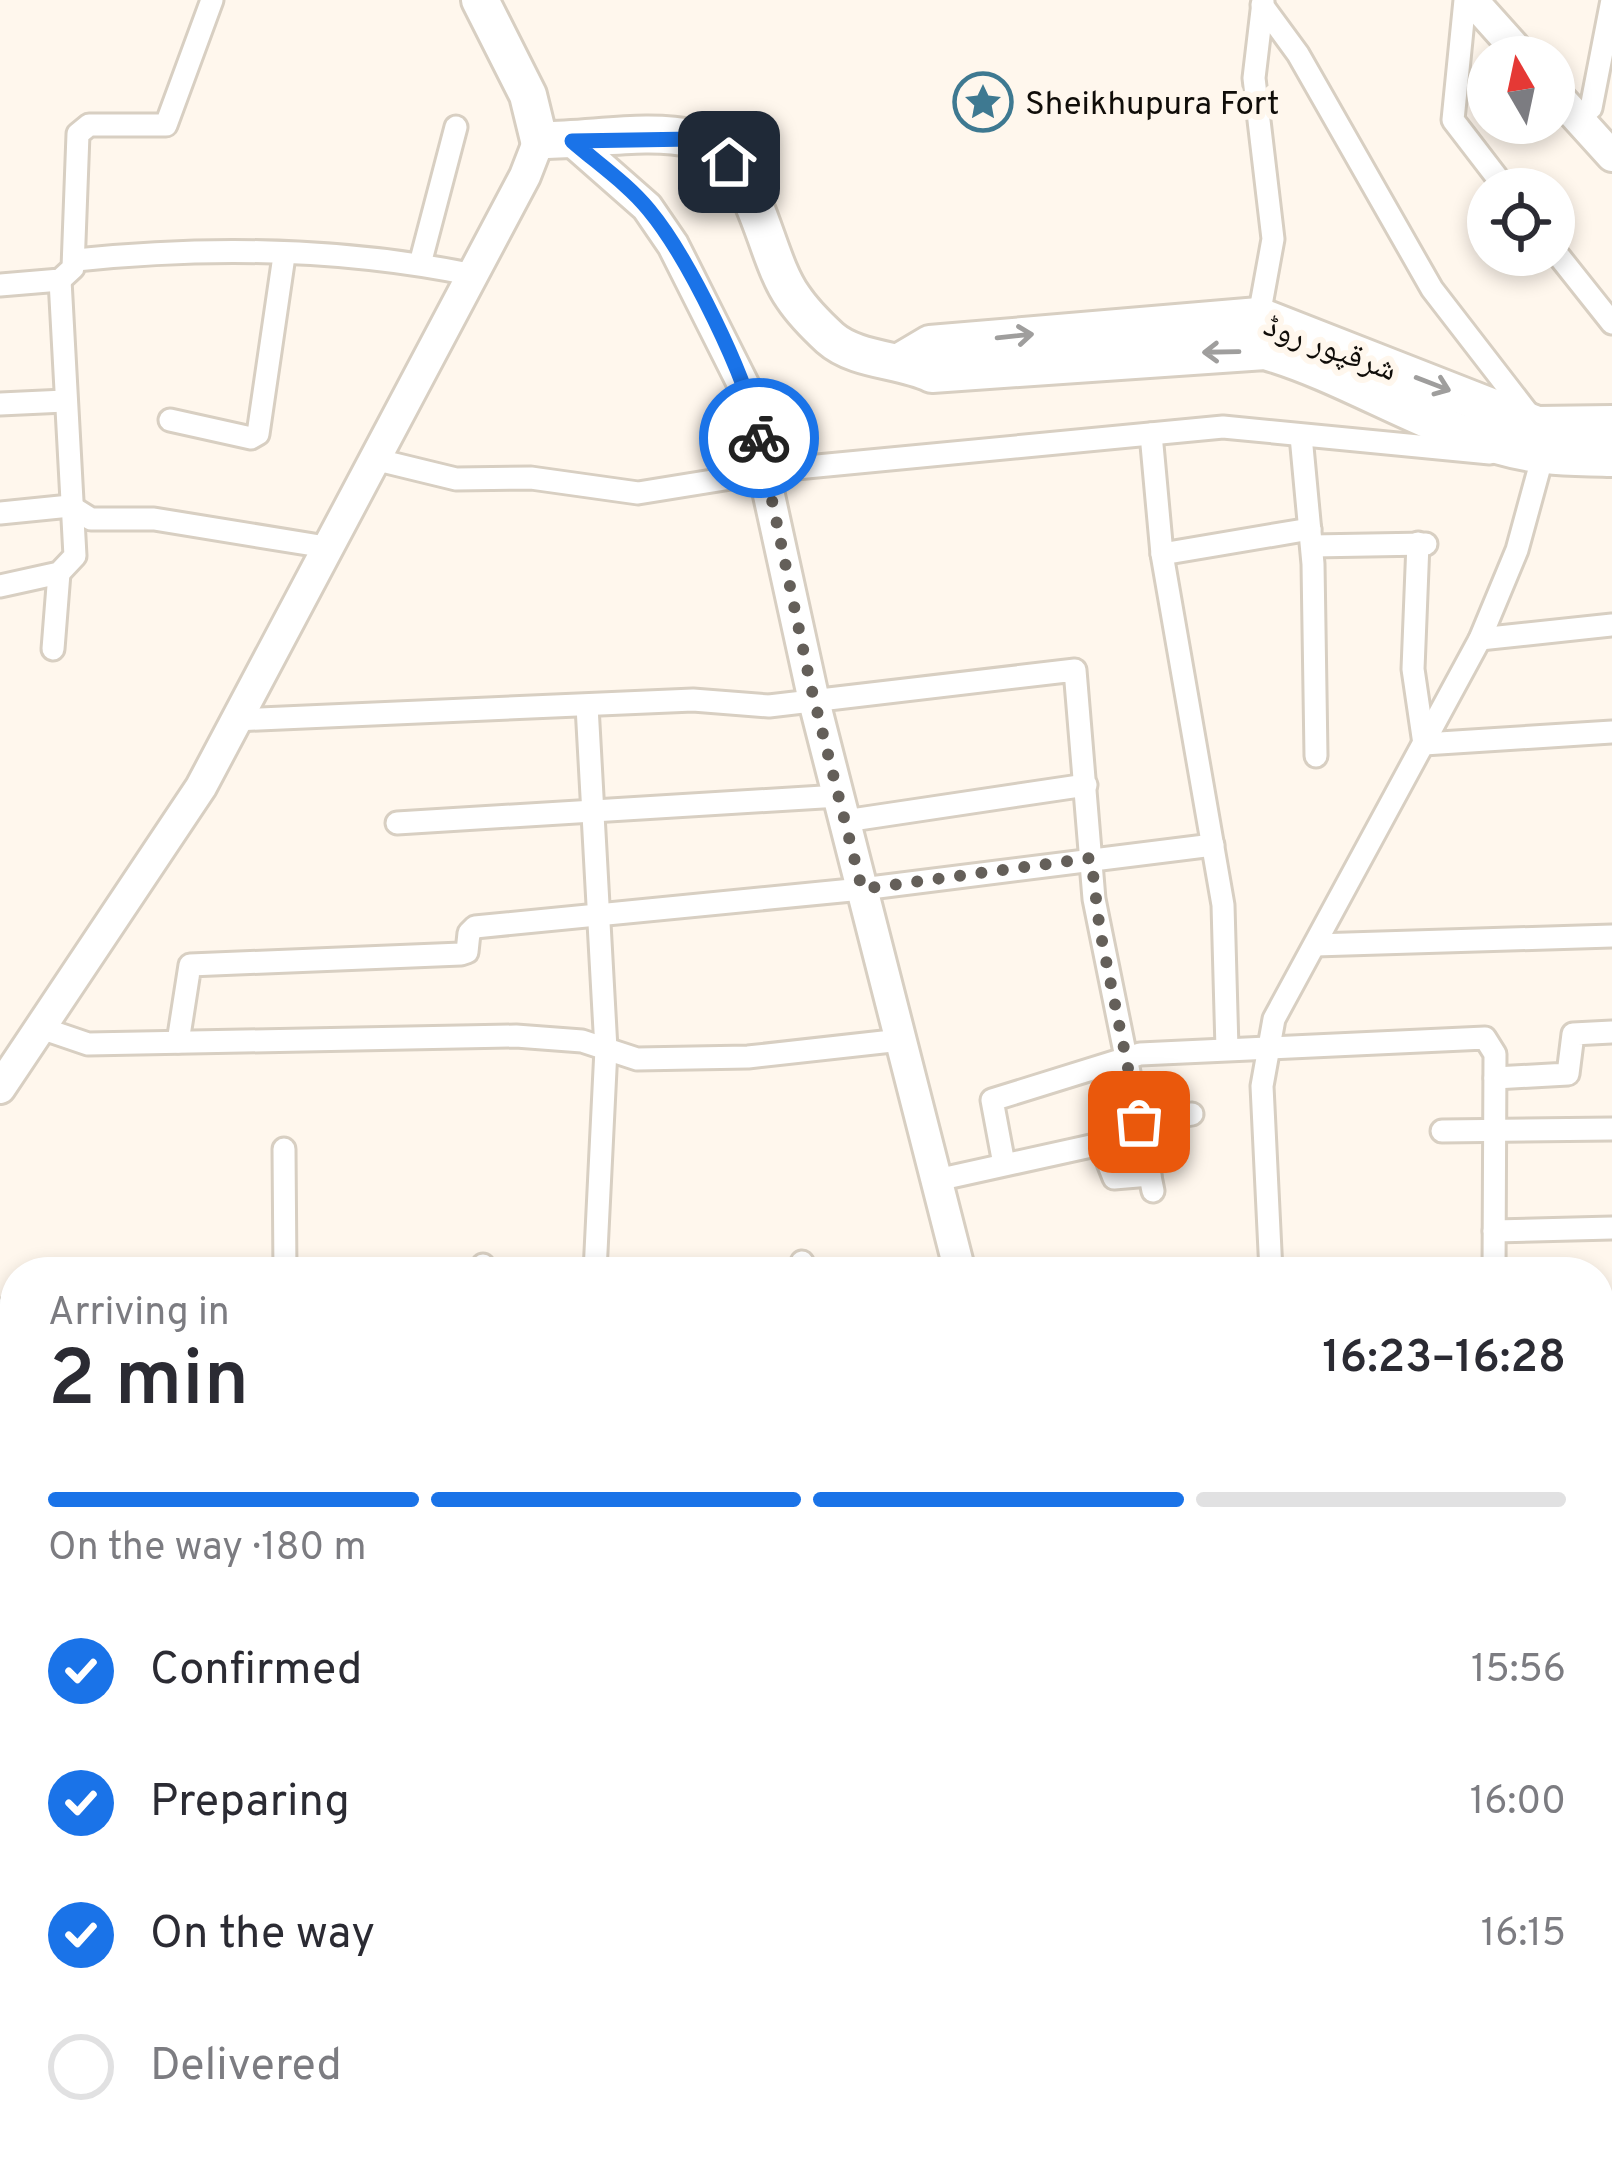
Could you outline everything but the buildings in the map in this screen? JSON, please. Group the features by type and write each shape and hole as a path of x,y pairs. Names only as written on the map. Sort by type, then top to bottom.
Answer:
{"main road":[{"path":"480,0 555,140"},
{"name":"شرقپور روڈ","path":"555,140 693,139 719,152 740,178 791,296 835,342 859,353 902,360 932,374 1265,351 1308,363 1459,430 1540,440 1612,458"},
{"name":"شرقپور روڈ","path":"902,360 930,344 1259,316 1540,440 1612,424"}],"street":[{"path":"0,586 59,573 75,556 60,280 76,260 78,134 89,125 166,124 212,0"},
{"path":"1468,0 1503,36"},
{"path":"1468,0 1453,120 1490,168"},
{"path":"1612,0 1581,104 1612,156"},
{"path":"1259,316 1274,239 1255,78 1263,3"},
{"path":"1263,3 1298,54 1432,289 1540,440 1517,550 1480,639 1315,945 1266,1046 1262,1087 1270,1257"},
{"path":"420,264 456,127"},
{"path":"0,1088 9,1060 44,1029 201,788 473,275 555,140 647,207 673,244 746,390 814,701 957,1257"},
{"path":"76,260 166,250 241,249 420,264 473,275"},
{"path":"170,420 251,438 258,434 284,256"},
{"path":"1575,276 1612,323"},
{"path":"0,285 60,280"},
{"path":"0,404 65,400"},
{"path":"378,460 456,479 531,478 638,493 766,474 1223,427 1450,453 1540,440"},
{"path":"1151,434 1162,554 1223,905 1227,1049"},
{"path":"1301,436 1311,537 1316,756"},
{"path":"0,513 70,506 91,520 154,519 326,547"},
{"path":"1162,554 1311,537 1422,543 1414,688 1424,744"},
{"path":"53,649 59,573"},
{"path":"1480,639 1612,625"},
{"path":"235,720 693,700 748,707 1075,670 1091,858 1152,1183 1114,1178 1096,1146 937,1180"},
{"path":"587,706 597,813 607,1049 596,1257"},
{"path":"1424,744 1612,732"},
{"path":"397,823 842,808 1086,785"},
{"path":"178,1042 190,965 461,953 476,927 862,889 1213,845"},
{"path":"1315,945 1612,936"},
{"path":"44,1029 88,1044 484,1036 582,1041 625,1059 706,1058 901,1040"},
{"path":"1495,1078 1568,1074 1573,1034 1612,1032"},
{"path":"1004,1164 992,1100 1126,1057 1485,1038 1494,1048 1494,1257"},
{"path":"1139,1122 1192,1114"},
{"path":"1442,1131 1612,1129"},
{"path":"284,1149 284,1257"},
{"path":"1494,1231 1612,1228"}],"way so far":[{"path":"759,438 811,687 862,889 1091,858 1094,899 1139,1122"}],"place":[{"name":"Sheikhupura Fort","path":"983,102"}],"route":[{"path":"729,162 693,139 572,141 647,207 673,244 746,390 759,438"}]}
